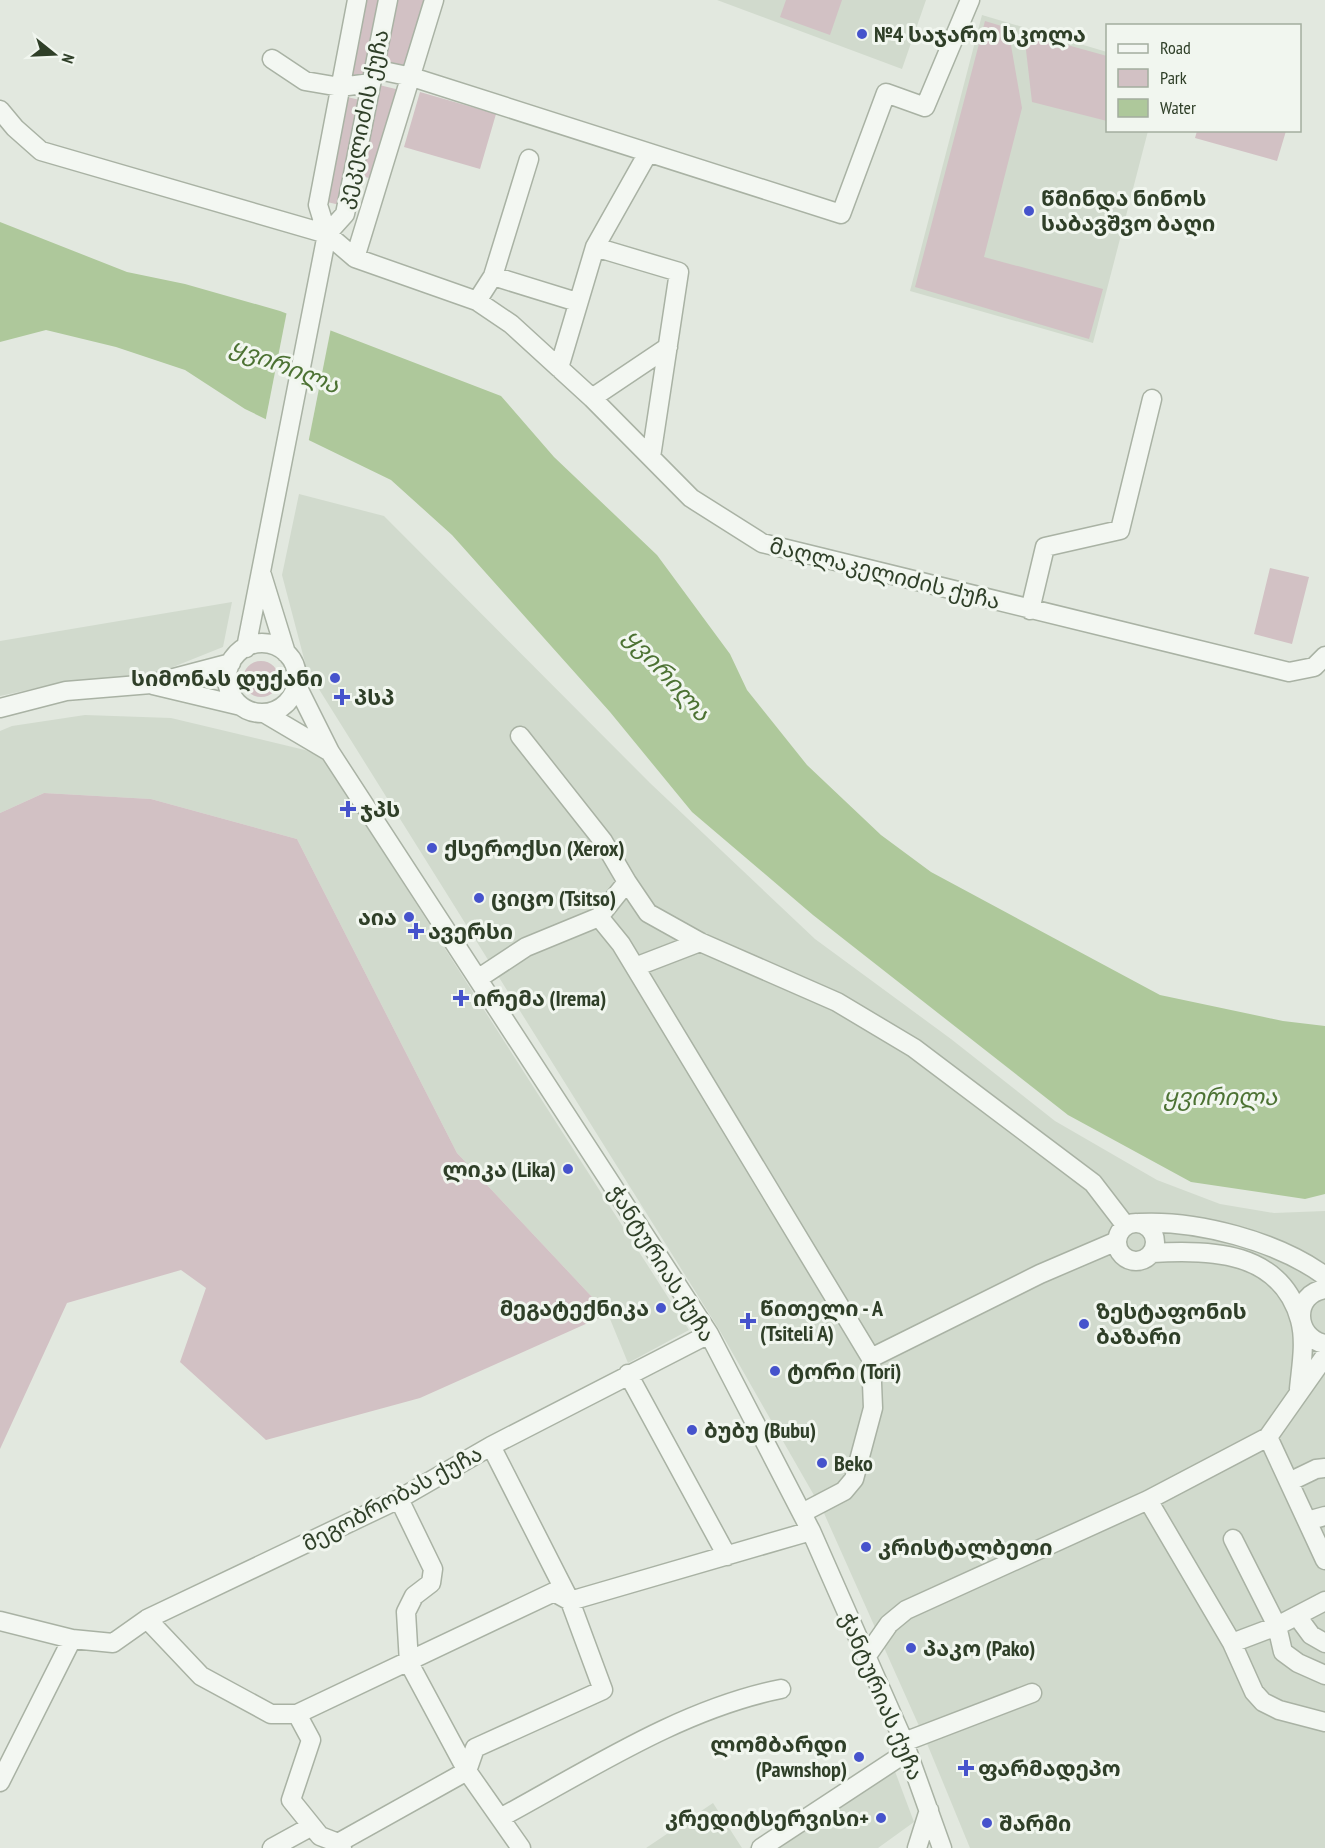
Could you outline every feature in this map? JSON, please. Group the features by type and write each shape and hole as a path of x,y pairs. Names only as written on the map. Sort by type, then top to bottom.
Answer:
{"street":[{"name":"კეკელიძის ქუჩა","path":"246,648 268,526 327,234 318,205 357,0"},
{"name":"კეკელიძის ქუჩა","path":"327,234 345,214 388,0"},
{"path":"355,258 434,0"},
{"path":"272,59 305,81 340,87 373,76 411,77 842,214 886,93 925,106 969,0"},
{"path":"0,110 15,128 41,152 327,234"},
{"path":"559,368 595,247 648,153"},
{"path":"477,301 493,276 529,159"},
{"name":"მაღლაკელიძის ქუჩა","path":"327,234 355,258 477,301 511,324 592,398 691,498 762,543 1289,672 1314,667 1325,656"},
{"path":"595,247 679,272 651,457"},
{"path":"493,276 578,302"},
{"path":"592,398 668,347"},
{"path":"1030,610 1045,546 1120,530 1152,399"},
{"name":"კეკელიძის ქუჩა","path":"261,571 286,653"},
{"path":"0,708 66,691 151,684 231,663 246,648 271,644 286,653 295,667 296,684 288,701 281,707 264,713 151,684"},
{"path":"231,663 228,683 232,696 241,706"},
{"name":"ჭანტურიას ქუჩა","path":"296,684 330,752 709,1334 811,1532 906,1747 942,1848"},
{"name":"ჭანტურიას ქუჩა","path":"264,713 330,752"},
{"path":"520,736 603,841 648,913 700,942 837,1002 914,1048 1093,1183 1128,1230 1152,1232 1154,1247 1152,1253"},
{"path":"479,978 526,947 599,917 627,882"},
{"path":"599,917 612,929 871,1358 873,1408 854,1479 844,1491 802,1513"},
{"path":"635,967 700,942"},
{"path":"871,1358 1128,1230 1186,1224 1240,1237 1300,1261 1325,1276"},
{"path":"1128,1230 1121,1253 1129,1259 1141,1260 1152,1253 1206,1250 1238,1257 1268,1273 1290,1295 1306,1335 1317,1343 1325,1344"},
{"path":"1299,1390 1303,1356 1301,1322 1304,1302 1311,1294 1325,1289"},
{"name":"მეგობრობას ქუჩა","path":"0,1621 72,1639 113,1643 147,1619 399,1499 491,1446 709,1334"},
{"path":"866,1657 889,1624 906,1610 1149,1500 1268,1437 1325,1356"},
{"path":"628,1374 728,1556"},
{"path":"1268,1437 1324,1555"},
{"path":"297,1714 311,1740 291,1800 320,1836 340,1845 467,1771 475,1748 603,1690 570,1601 491,1446"},
{"path":"1289,1482 1316,1469 1325,1468"},
{"path":"399,1499 433,1569 431,1583 414,1596 406,1612 409,1662 467,1771 521,1848"},
{"path":"1149,1500 1232,1643 1254,1692 1263,1702 1279,1710 1325,1722"},
{"path":"1307,1521 1325,1516"},
{"path":"147,1619 201,1676 271,1714 297,1714 554,1592 570,1601 811,1532"},
{"path":"1233,1539 1277,1626 1283,1652 1298,1663 1325,1675"},
{"path":"1232,1643 1277,1626 1325,1601"},
{"path":"1297,1616 1311,1635 1325,1643"},
{"path":"0,1782 72,1639"},
{"path":"500,1818 665,1730 743,1697 781,1689"},
{"path":"760,1848 906,1747 1032,1693"},
{"name":"ჭანტურიას ქუჩა","path":"918,1848 929,1810"},
{"path":"272,1848 312,1826"}],"shaded area":[{"name":"№4 საჯარო სკოლა","path":"717,0 926,0 902,69"},
{"name":"წმინდა ნინოს საბავშვო ბაღი","path":"982,15 1106,52 1106,132 1148,132 1093,343 910,291"},
{"path":"299,494 384,516 650,783 815,939 951,1039 1055,1121 1157,1180 1220,1204 1274,1213 1325,1211 1325,1848 970,1848 928,1746 823,1511 720,1331 307,670 282,575"},
{"path":"232,602 223,647 158,673 65,682 0,696 0,641"},
{"path":"85,715 171,718 305,750 323,758 689,1330 628,1363 608,1314 457,1153 297,839 151,799 44,793 0,813 0,731 12,726"},
{"path":"890,1758 914,1822 878,1848 749,1848"},
{"path":"713,1803 742,1848 646,1848"}],"green space":[{"path":"366,0 380,0 364,78 351,76"},
{"path":"396,0 426,0 405,66 383,61"},
{"path":"786,0 842,0 830,35 780,17"},
{"path":"985,21 1008,28 1022,108 984,257 1103,289 1089,339 915,287"},
{"path":"1024,33 1106,56 1106,121 1032,102"},
{"path":"379,85 400,90 374,179 360,176"},
{"path":"420,92 496,114 480,169 404,147"},
{"path":"347,97 360,100 340,205 327,202"},
{"path":"1196,132 1286,132 1277,161 1195,138"},
{"path":"1270,568 1309,577 1292,644 1254,634"},
{"path":"261,661 274,666 279,679 274,692 261,697 248,692 243,679 248,666"},
{"path":"44,793 151,799 297,839 457,1153 608,1314 420,1398 266,1440 180,1362 206,1288 181,1270 67,1303 0,1449 0,813"}],"water":[{"name":"ყვირილა","path":"0,222 127,272 185,284 280,311 501,396 554,457 657,555 730,654 747,690 807,765 881,835 931,872 1160,995 1283,1021 1325,1026 1325,1194 1305,1199 1191,1182 1068,1115 813,915 692,812 610,712 452,535 391,480 245,409 185,370 116,347 46,330 0,342"}],"pier":[{"path":"287,311 331,328 308,444 265,423"}],"place":[{"name":"№4 საჯარო სკოლა","path":"862,34"},
{"name":"წმინდა ნინოს საბავშვო ბაღი","path":"1029,211"},
{"name":"სიმონას დუქანი","path":"335,678"},
{"name":"პსპ","path":"342,697"},
{"name":"ჯპს","path":"348,809"},
{"name":"ქსეროქსი (Xerox)","path":"432,848"},
{"name":"ციცო (Tsitso)","path":"479,898"},
{"name":"აია","path":"409,917"},
{"name":"ავერსი","path":"416,931"},
{"name":"ირემა (Irema)","path":"461,998"},
{"name":"ლიკა (Lika)","path":"568,1169"},
{"name":"მეგატექნიკა","path":"661,1308"},
{"name":"წითელი - A (Tsiteli A)","path":"748,1321"},
{"name":"ზესტაფონის ბაზარი","path":"1084,1324"},
{"name":"ტორი (Tori)","path":"775,1371"},
{"name":"ბუბუ (Bubu)","path":"692,1430"},
{"name":"Beko","path":"822,1463"},
{"name":"კრისტალბეთი","path":"866,1547"},
{"name":"პაკო (Pako)","path":"911,1648"},
{"name":"ლომბარდი (Pawnshop)","path":"859,1757"},
{"name":"ფარმადეპო","path":"966,1768"},
{"name":"კრედიტსერვისი+","path":"881,1818"},
{"name":"შარმი","path":"987,1823"}]}
